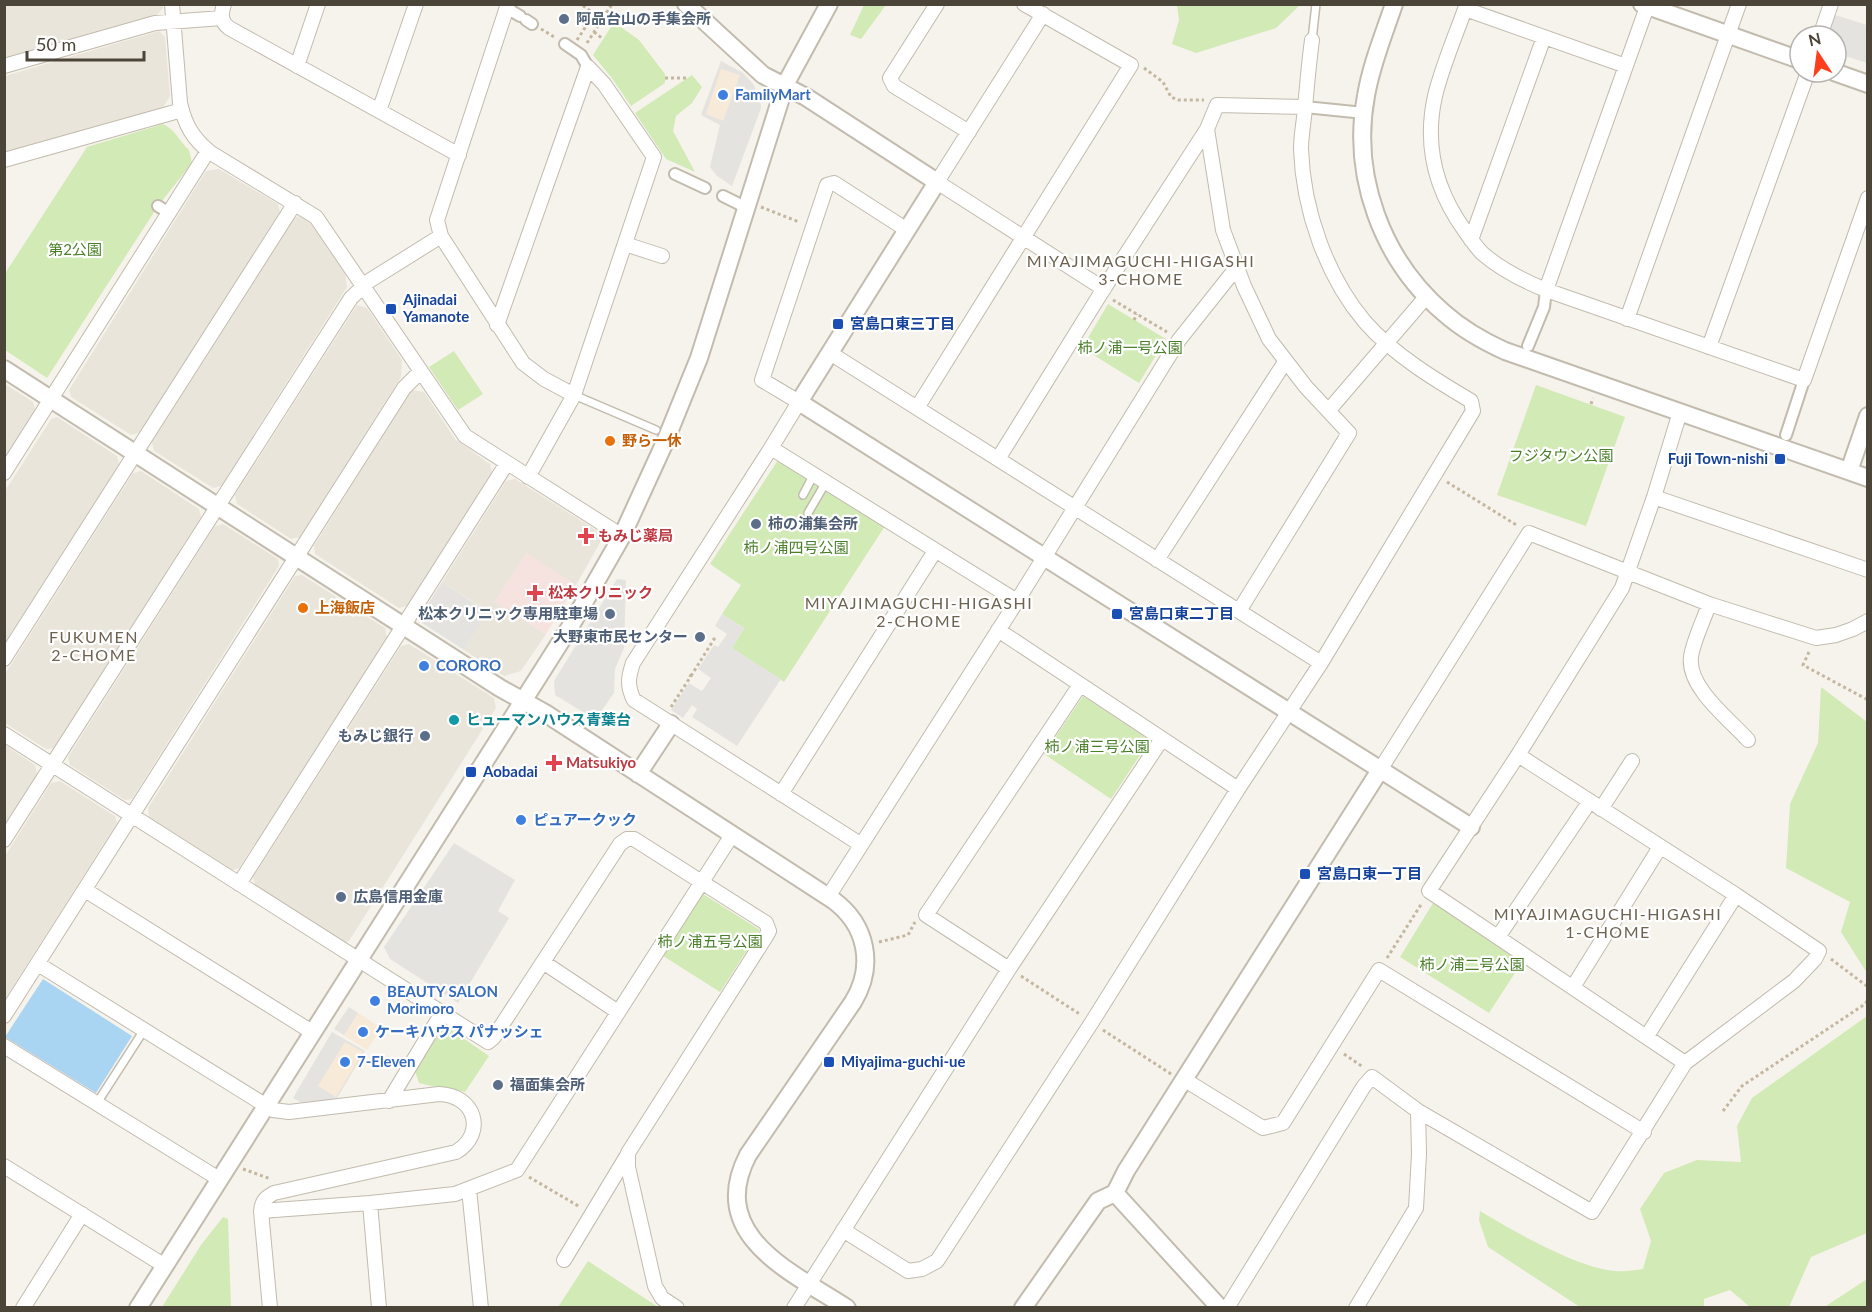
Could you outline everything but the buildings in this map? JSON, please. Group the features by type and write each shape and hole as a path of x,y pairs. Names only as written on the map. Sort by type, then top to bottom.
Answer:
{"street":[{"path":"172,4 182,111 190,132 208,151 316,217 461,433 622,536"},
{"path":"297,66 318,4"},
{"path":"379,111 416,4"},
{"path":"686,4 763,75 785,85 938,182 1103,291"},
{"path":"138,1308 597,583 622,536 649,481 699,358 753,207 785,85 829,4"},
{"path":"937,4 890,78 894,86 969,132"},
{"path":"1394,4 1371,73 1364,113 1362,145 1376,215 1397,259 1426,297 1463,328 1505,351 1868,478"},
{"path":"1627,318 1739,4"},
{"path":"1824,24 1832,4"},
{"path":"1528,346 1544,307 1546,290 1626,66 1645,5 1788,56"},
{"path":"526,20 508,7 436,220 441,236 523,363 544,379 574,395"},
{"path":"1626,66 1465,7 1435,95 1430,144 1435,174 1454,215 1471,240 1493,262 1546,290 1804,380"},
{"path":"860,844 634,700 628,689 628,678 633,663 969,132 1033,8 1131,65 917,408"},
{"path":"4,66 153,23 223,11 229,28 459,155"},
{"path":"1471,240 1544,37"},
{"path":"843,1230 908,1270 922,1269 937,1261 1321,663 1473,411 1471,401 1426,373 1387,343 1365,322 1346,295 1318,237 1305,182 1301,148 1312,40"},
{"path":"528,477 574,395 625,244 658,163 604,84 578,52"},
{"path":"497,325 578,52"},
{"path":"1848,77 1868,84"},
{"path":"1709,347 1804,84"},
{"path":"998,459 1207,129 1217,105 1305,107 1364,113"},
{"path":"4,160 182,111"},
{"path":"1207,129 1223,230 1244,286 1269,339 1285,362 1349,433 1239,611"},
{"path":"4,473 52,399 164,209 208,151"},
{"path":"675,174 705,188"},
{"path":"907,230 834,183 827,185 762,380 1471,827"},
{"path":"723,196 753,207"},
{"path":"1786,435 1868,198"},
{"path":"4,658 296,204"},
{"path":"4,840 349,301 363,286 441,236"},
{"path":"625,244 662,256"},
{"path":"828,897 1045,558 1179,340 1238,267"},
{"path":"1329,410 1426,297"},
{"path":"830,353 1321,663"},
{"path":"1157,560 1285,362"},
{"path":"4,369 500,688 523,700 638,774 846,911 860,931 866,955 864,980 853,1002 748,1155 740,1173 737,1191 741,1219 755,1244 769,1257 847,1308"},
{"path":"4,1016 404,388 421,371"},
{"path":"1680,412 1654,497 1622,588 1518,755 1429,891 1685,1063"},
{"path":"1849,471 1868,416"},
{"path":"771,448 1017,601"},
{"path":"239,884 507,463"},
{"path":"1654,497 1868,570"},
{"path":"1023,1308 1098,1201 1115,1193 1179,1077 1380,770 1530,533 1709,604 1816,638 1836,635 1868,621"},
{"path":"781,794 934,551"},
{"path":"1709,604 1691,657 1691,672 1697,685 1748,740"},
{"path":"998,630 1238,789"},
{"path":"1009,969 926,915 1080,685"},
{"path":"638,774 671,724"},
{"path":"4,734 488,1042 620,844 627,839 634,839 702,883 716,897 766,923 769,931 628,1153 564,1260"},
{"path":"794,1308 1009,969 1162,739"},
{"path":"1227,1308 1364,1086 1372,1077 1418,1111 1592,1212 1685,1063 1794,981 1819,951 1518,755"},
{"path":"1498,938 1596,805 1632,761"},
{"path":"261,1211 455,1194 517,1170 732,835"},
{"path":"1573,987 1660,847"},
{"path":"85,890 312,1032"},
{"path":"1647,1036 1736,895"},
{"path":"543,962 618,1012"},
{"path":"38,964 265,1106 280,1112 440,1094 454,1096 466,1104 473,1116 471,1137 462,1149 450,1155 274,1193 267,1197 262,1203 261,1211 270,1308"},
{"path":"1179,1077 1263,1128 1283,1123 1379,970 1644,1132"},
{"path":"389,1101 442,1013"},
{"path":"4,1046 219,1179"},
{"path":"1356,1308 1416,1208 1419,1154 1418,1111"},
{"path":"628,1153 628,1167 655,1286 662,1298 677,1308"},
{"path":"7,1172 82,1214 165,1266"},
{"path":"469,1189 481,1308"},
{"path":"1115,1193 1220,1308"},
{"path":"370,1203 379,1308"},
{"path":"23,1308 82,1214"}],"lane":[{"path":"1312,40 1316,4"},
{"path":"574,395 656,430"},
{"path":"803,495 819,479 822,489 808,513"},
{"path":"97,1103 144,1030"}],"path":[{"path":"578,52 594,14 581,4"},
{"path":"578,52 612,4"},
{"path":"526,20 578,52"},
{"path":"594,32 603,39"},
{"path":"1144,68 1163,82 1171,97 1203,99 1217,105"},
{"path":"665,78 686,78"},
{"path":"753,207 812,227"},
{"path":"1103,291 1179,340"},
{"path":"1134,320 1137,315"},
{"path":"1591,404 1594,396"},
{"path":"1436,475 1530,533"},
{"path":"674,702 716,636"},
{"path":"1816,638 1803,665 1868,700"},
{"path":"1379,970 1429,891"},
{"path":"884,940 908,935 914,924"},
{"path":"1819,951 1868,987"},
{"path":"1032,984 1076,1012"},
{"path":"1723,1111 1742,1086 1868,1000"},
{"path":"1106,1032 1179,1077"},
{"path":"1332,1046 1368,1070"},
{"path":"245,1170 274,1179"},
{"path":"531,1178 583,1209"}],"shaded area":[{"path":"5,4 162,4 163,8 157,15 5,58"},
{"path":"1832,14 1867,25 1867,63 1848,57 1848,24 1829,24"},
{"path":"159,31 165,37 170,96 161,111 5,155 5,76"},
{"path":"721,61 743,73 753,84 760,98 761,108 732,186 717,176 710,167 720,125 701,115"},
{"path":"721,61 743,73 753,84 760,98 761,108 732,186 717,176 710,167 720,125 701,115","holes":["721,69 740,75 723,121 706,114"]},
{"path":"219,169 278,204 280,212 139,433 131,435 71,397 69,390 206,171"},
{"path":"298,216 311,224 345,274 347,287 221,486 213,488 154,451 152,442"},
{"path":"357,305 367,308 402,360 401,377 300,537 291,539 237,504 235,495"},
{"path":"5,384 33,402 35,409 5,456"},
{"path":"411,390 424,392 455,439 490,464 492,472 407,606 399,608 315,554 314,546"},
{"path":"57,417 117,456 119,464 5,643 5,491 51,419"},
{"path":"141,471 199,509 201,517 54,748 46,749 5,723 5,674 133,473"},
{"path":"515,479 596,530 601,541 576,585 526,554 495,602 546,634 521,671 504,676 464,650 488,611 442,582 506,481"},
{"path":"223,524 278,559 279,566 132,799 125,800 70,765 68,757 215,526"},
{"name":"松本クリニック","path":"526,553 576,585 546,634 495,602"},
{"path":"302,575 385,628 387,639 239,868 232,870 149,817 148,808 295,576"},
{"name":"松本クリニック専用駐車場","path":"617,579 626,580 624,648 615,669 614,693 600,713 591,717 555,695 554,681"},
{"path":"442,582 488,612 464,650 422,623 421,615"},
{"path":"722,614 744,628 732,648 781,679 737,746 692,717 697,709 692,705 683,718 671,710 689,683 702,691 711,678 698,669 714,645 718,647 727,634 715,626"},
{"path":"409,644 494,698 496,708 349,941 345,942 255,885 253,877 401,646"},
{"path":"5,745 35,765 37,774 5,825"},
{"path":"60,781 115,816 117,823 5,999 5,856 51,783"},
{"path":"454,843 515,880 498,911 509,918 458,1003 390,959 384,947"},
{"path":"349,1007 381,1028 367,1050 334,1029"},
{"path":"349,1007 358,1013 344,1035 334,1029"},
{"path":"332,1032 365,1051 337,1098 293,1098"},
{"path":"332,1032 365,1051 337,1098 306,1105 293,1098","holes":["345,1042 363,1052 336,1097 318,1086"]}],"green space":[{"path":"1299,4 1299,6 1276,28 1196,53 1172,44 1179,20 1177,5"},
{"path":"864,5 886,5 861,39 850,35"},
{"path":"614,22 639,40 665,74 665,83 631,106 593,55"},
{"path":"692,75 702,87 692,103 676,116 673,131 695,172 666,159 635,113"},
{"name":"第2公園","path":"163,124 189,150 192,163 158,206 47,378 5,350 4,275 87,147"},
{"name":"柿ノ浦一号公園","path":"1108,304 1166,339 1139,383 1082,348"},
{"path":"454,351 483,394 458,410 429,367"},
{"name":"フジタウン公園","path":"1536,385 1625,417 1586,526 1497,495"},
{"name":"柿ノ浦四号公園","path":"778,460 885,526 784,682 732,648 744,628 722,614 741,585 710,564"},
{"path":"1821,687 1867,722 1867,973 1841,932 1850,902 1786,868 1790,804 1818,743"},
{"name":"柿ノ浦三号公園","path":"1083,696 1150,740 1111,799 1044,754"},
{"name":"柿ノ浦五号公園","path":"700,892 760,930 720,992 660,954"},
{"name":"柿ノ浦二号公園","path":"1433,903 1524,959 1489,1013 1400,957"},
{"path":"1867,1016 1867,1233 1811,1257 1789,1307 1750,1307 1730,1290 1704,1299 1704,1307 1580,1307 1488,1247 1479,1220 1480,1211 1528,1238 1582,1263 1615,1271 1643,1269 1651,1241 1640,1209 1664,1173 1697,1160 1741,1162 1737,1126 1752,1098"},
{"path":"450,1029 489,1056 465,1092 419,1083 415,1071 440,1030"},
{"path":"223,1217 228,1219 231,1307 162,1307 201,1245"},
{"path":"588,1261 658,1307 558,1307"},
{"path":"1867,1279 1867,1306 1827,1308 1826,1306"}],"water":[{"path":"43,979 132,1036 96,1093 5,1037"}],"place":[{"name":"阿品台山の手集会所","path":"564,19"},
{"name":"FamilyMart","path":"723,95"},
{"name":"Ajinadai Yamanote","path":"391,309"},
{"name":"宮島口東三丁目","path":"838,324"},
{"name":"野ら一休","path":"610,441"},
{"name":"Fuji Town-nishi","path":"1780,459"},
{"name":"柿の浦集会所","path":"756,524"},
{"name":"もみじ薬局","path":"586,536"},
{"name":"松本クリニック","path":"535,593"},
{"name":"上海飯店","path":"303,608"},
{"name":"松本クリニック専用駐車場","path":"610,614"},
{"name":"宮島口東二丁目","path":"1117,614"},
{"name":"大野東市民センター","path":"700,637"},
{"name":"CORORO","path":"424,666"},
{"name":"ヒューマンハウス青葉台","path":"454,720"},
{"name":"もみじ銀行","path":"425,736"},
{"name":"Matsukiyo","path":"554,763"},
{"name":"Aobadai","path":"471,772"},
{"name":"ピュアークック","path":"521,820"},
{"name":"宮島口東一丁目","path":"1305,874"},
{"name":"広島信用金庫","path":"341,897"},
{"name":"BEAUTY SALON Morimoro","path":"375,1001"},
{"name":"ケーキハウス パナッシェ","path":"363,1032"},
{"name":"7-Eleven","path":"345,1062"},
{"name":"Miyajima-guchi-ue","path":"829,1062"},
{"name":"福面集会所","path":"498,1085"}],"district":[{"name":"MIYAJIMAGUCHI-HIGASHI 3-CHOME","path":"1141,270"},
{"name":"MIYAJIMAGUCHI-HIGASHI 2-CHOME","path":"919,612"},
{"name":"FUKUMEN 2-CHOME","path":"94,646"},
{"name":"MIYAJIMAGUCHI-HIGASHI 1-CHOME","path":"1608,923"}]}
